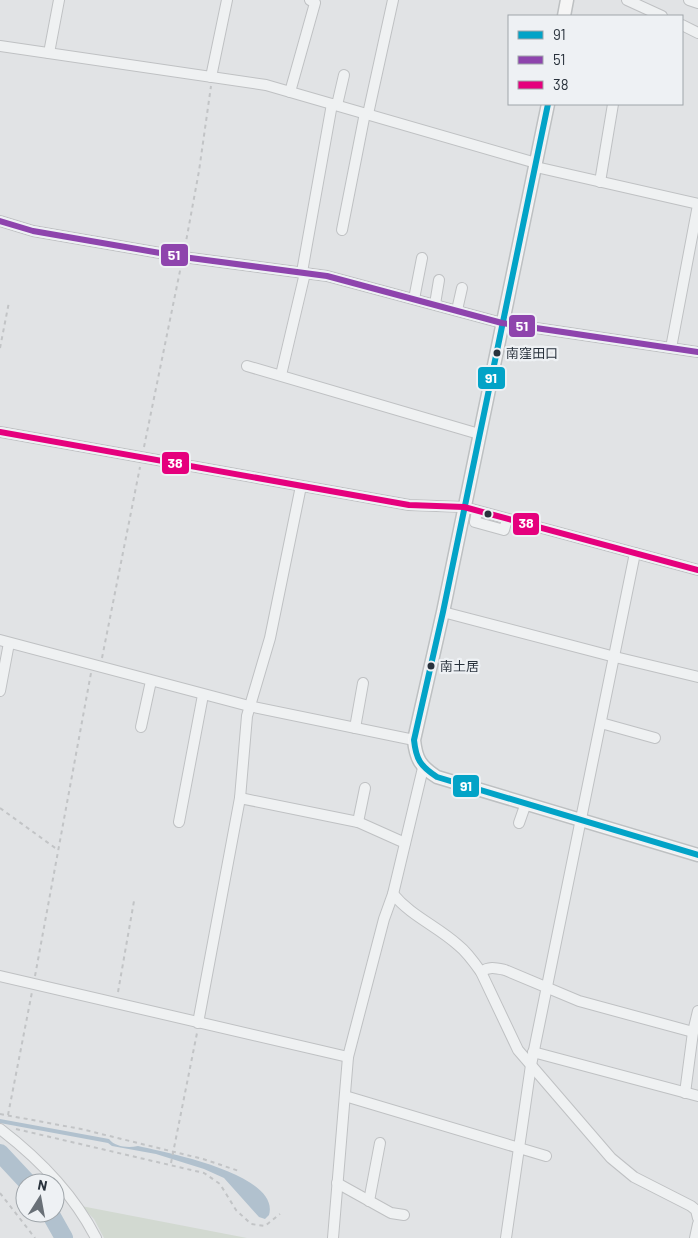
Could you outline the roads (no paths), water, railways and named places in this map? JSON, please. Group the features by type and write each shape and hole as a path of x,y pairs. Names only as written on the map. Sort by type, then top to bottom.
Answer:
{"main road":[{"path":"564,15 568,0"},
{"path":"548,105 443,612 414,740 416,759 424,768 437,777 698,855"}],"street":[{"path":"49,53 59,0"},
{"path":"211,77 227,0"},
{"path":"290,92 315,2 310,0"},
{"path":"342,230 392,0"},
{"path":"627,0 646,13"},
{"path":"689,0 698,3"},
{"path":"683,26 698,33"},
{"path":"0,46 266,85 536,165 600,182 698,204 670,348"},
{"path":"281,375 303,273 335,104 344,75"},
{"path":"600,182 614,105"},
{"path":"0,221 33,231 183,257 327,276 502,323 698,352"},
{"path":"414,299 422,258"},
{"path":"435,304 440,280"},
{"path":"458,310 462,288"},
{"path":"247,366 281,375 316,388 479,434"},
{"path":"0,432 409,504 437,508 464,507 698,570"},
{"path":"198,1023 240,798 250,706 270,638 301,486"},
{"path":"506,1238 533,1052 636,553"},
{"path":"443,612 698,677"},
{"path":"0,690 5,641 96,667 250,706 414,740"},
{"path":"141,727 151,681"},
{"path":"354,728 364,683"},
{"path":"179,822 204,694"},
{"path":"601,723 655,738"},
{"path":"333,1238 348,1057 384,919 393,894 424,768"},
{"path":"358,822 365,788"},
{"path":"240,798 358,822 405,843"},
{"path":"519,823 526,803"},
{"path":"393,894 404,908 459,945 481,972 518,1050 611,1158 624,1170 697,1213"},
{"path":"481,972 486,968 504,970 579,1001 693,1032"},
{"path":"0,976 348,1057"},
{"path":"685,1093 693,1032 698,1011"},
{"path":"533,1052 698,1096"},
{"path":"345,1096 546,1156"},
{"path":"5,1128 43,1166 88,1222 96,1238"},
{"path":"369,1201 380,1143"},
{"path":"337,1183 391,1213 404,1216"},
{"path":"695,1238 698,1224"}],"water":[{"path":"0,1119 109,1139 118,1145 152,1149 218,1167 240,1177 257,1188 268,1201 269,1215 265,1219 259,1217 224,1178 204,1169 156,1154 112,1146 108,1143 0,1123"}],"waterway":[{"path":"0,1153 19,1173"},
{"path":"56,1223 64,1238"}],"place":[{"name":"南窪田口","path":"497,353"},
{"name":"南土居","path":"431,666"}]}
